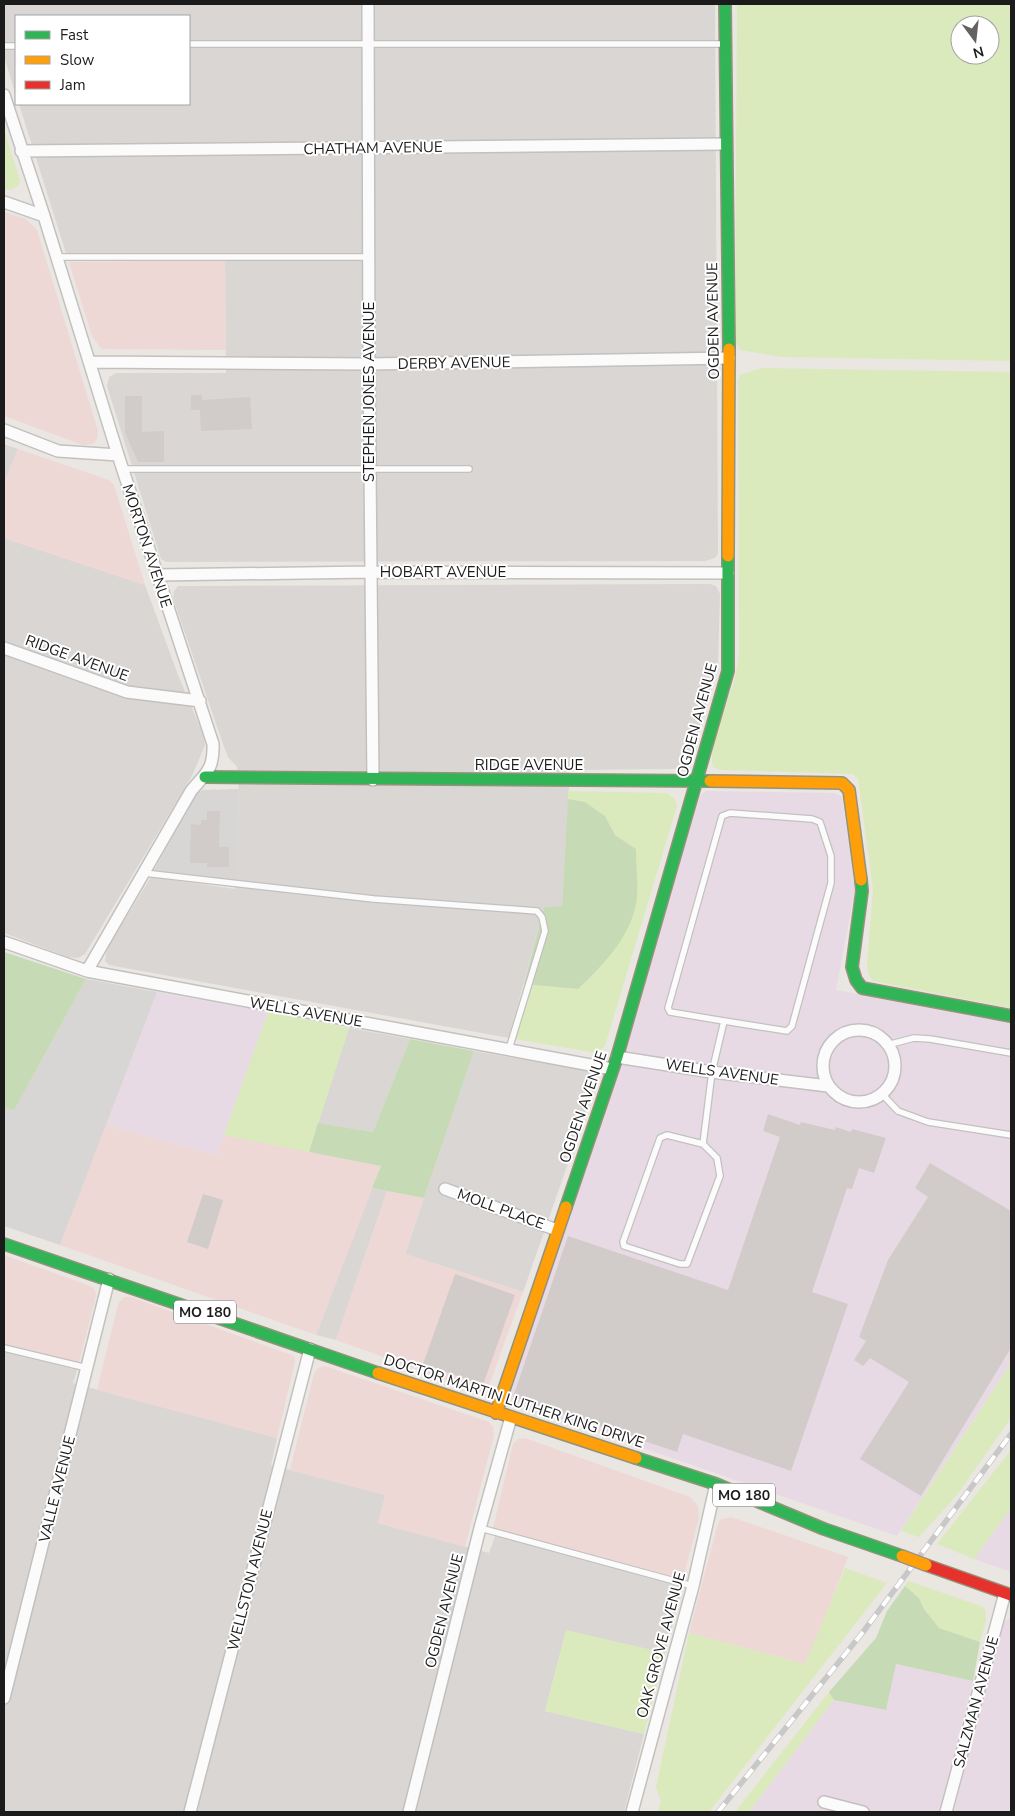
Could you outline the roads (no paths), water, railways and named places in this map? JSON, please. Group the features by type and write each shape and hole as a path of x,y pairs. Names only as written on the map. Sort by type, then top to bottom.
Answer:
{"street":[{"name":"STEPHEN JONES AVENUE","path":"368,4 372,780"},
{"name":"OGDEN AVENUE","path":"496,1413 617,1057 728,672 729,358 724,144 725,4"},
{"name":"MORTON AVENUE","path":"4,95 57,257 122,469 214,744 214,756 206,777 191,791 87,972"},
{"name":"CHATHAM AVENUE","path":"21,151 724,144"},
{"path":"4,202 44,216"},
{"name":"DERBY AVENUE","path":"90,362 369,364 729,358"},
{"path":"4,430 58,451 118,455"},
{"name":"HOBART AVENUE","path":"157,575 370,572 728,573"},
{"name":"RIDGE AVENUE","path":"4,648 128,692 200,701"},
{"name":"RIDGE AVENUE","path":"206,777 372,780 696,780 842,783 849,790 862,891 852,967 856,980 862,988 1011,1016"},
{"name":"WELLS AVENUE","path":"4,942 87,972 612,1069"},
{"path":"862,1030 873,1033 887,1045 894,1061 894,1073 890,1084 882,1094 872,1100 860,1102 847,1101 836,1095 828,1086 823,1076 822,1064 831,1043 840,1035 850,1031 862,1030"},
{"name":"WELLS AVENUE","path":"617,1057 712,1072 828,1086"},
{"name":"MOLL PLACE","path":"445,1189 557,1230"},
{"name":"DOCTOR MARTIN LUTHER KING DRIVE","path":"4,1244 496,1413 716,1484 824,1529 1008,1594"},
{"name":"VALLE AVENUE","path":"4,1698 109,1279"},
{"name":"WELLSTON AVENUE","path":"190,1812 310,1349"},
{"name":"OGDEN AVENUE","path":"409,1812 480,1528 511,1417"},
{"name":"OAK GROVE AVENUE","path":"632,1812 693,1586 716,1484"},
{"name":"SALZMAN AVENUE","path":"946,1812 1008,1594"},
{"path":"824,1802 864,1812"}],"lane":[{"path":"190,44 368,42 725,44"},
{"path":"57,257 368,257"},
{"path":"122,469 469,468"},
{"path":"730,813 812,819 820,822 831,856 831,883 792,1026 787,1031 724,1021 670,1012 668,1008 722,816 730,813"},
{"path":"144,873 374,899 537,910 542,917 545,931 509,1049"},
{"path":"703,1144 712,1072 724,1021"},
{"path":"887,1045 914,1038 930,1039 1011,1053"},
{"path":"882,1094 898,1112 928,1122 1011,1135"},
{"path":"667,1135 703,1144 717,1158 720,1176 687,1264 680,1264 624,1246 623,1242 660,1138 667,1135"},
{"path":"4,1348 87,1368"},
{"path":"480,1528 693,1586"}],"railway":[{"path":"718,1812 863,1632 1011,1434"}]}
